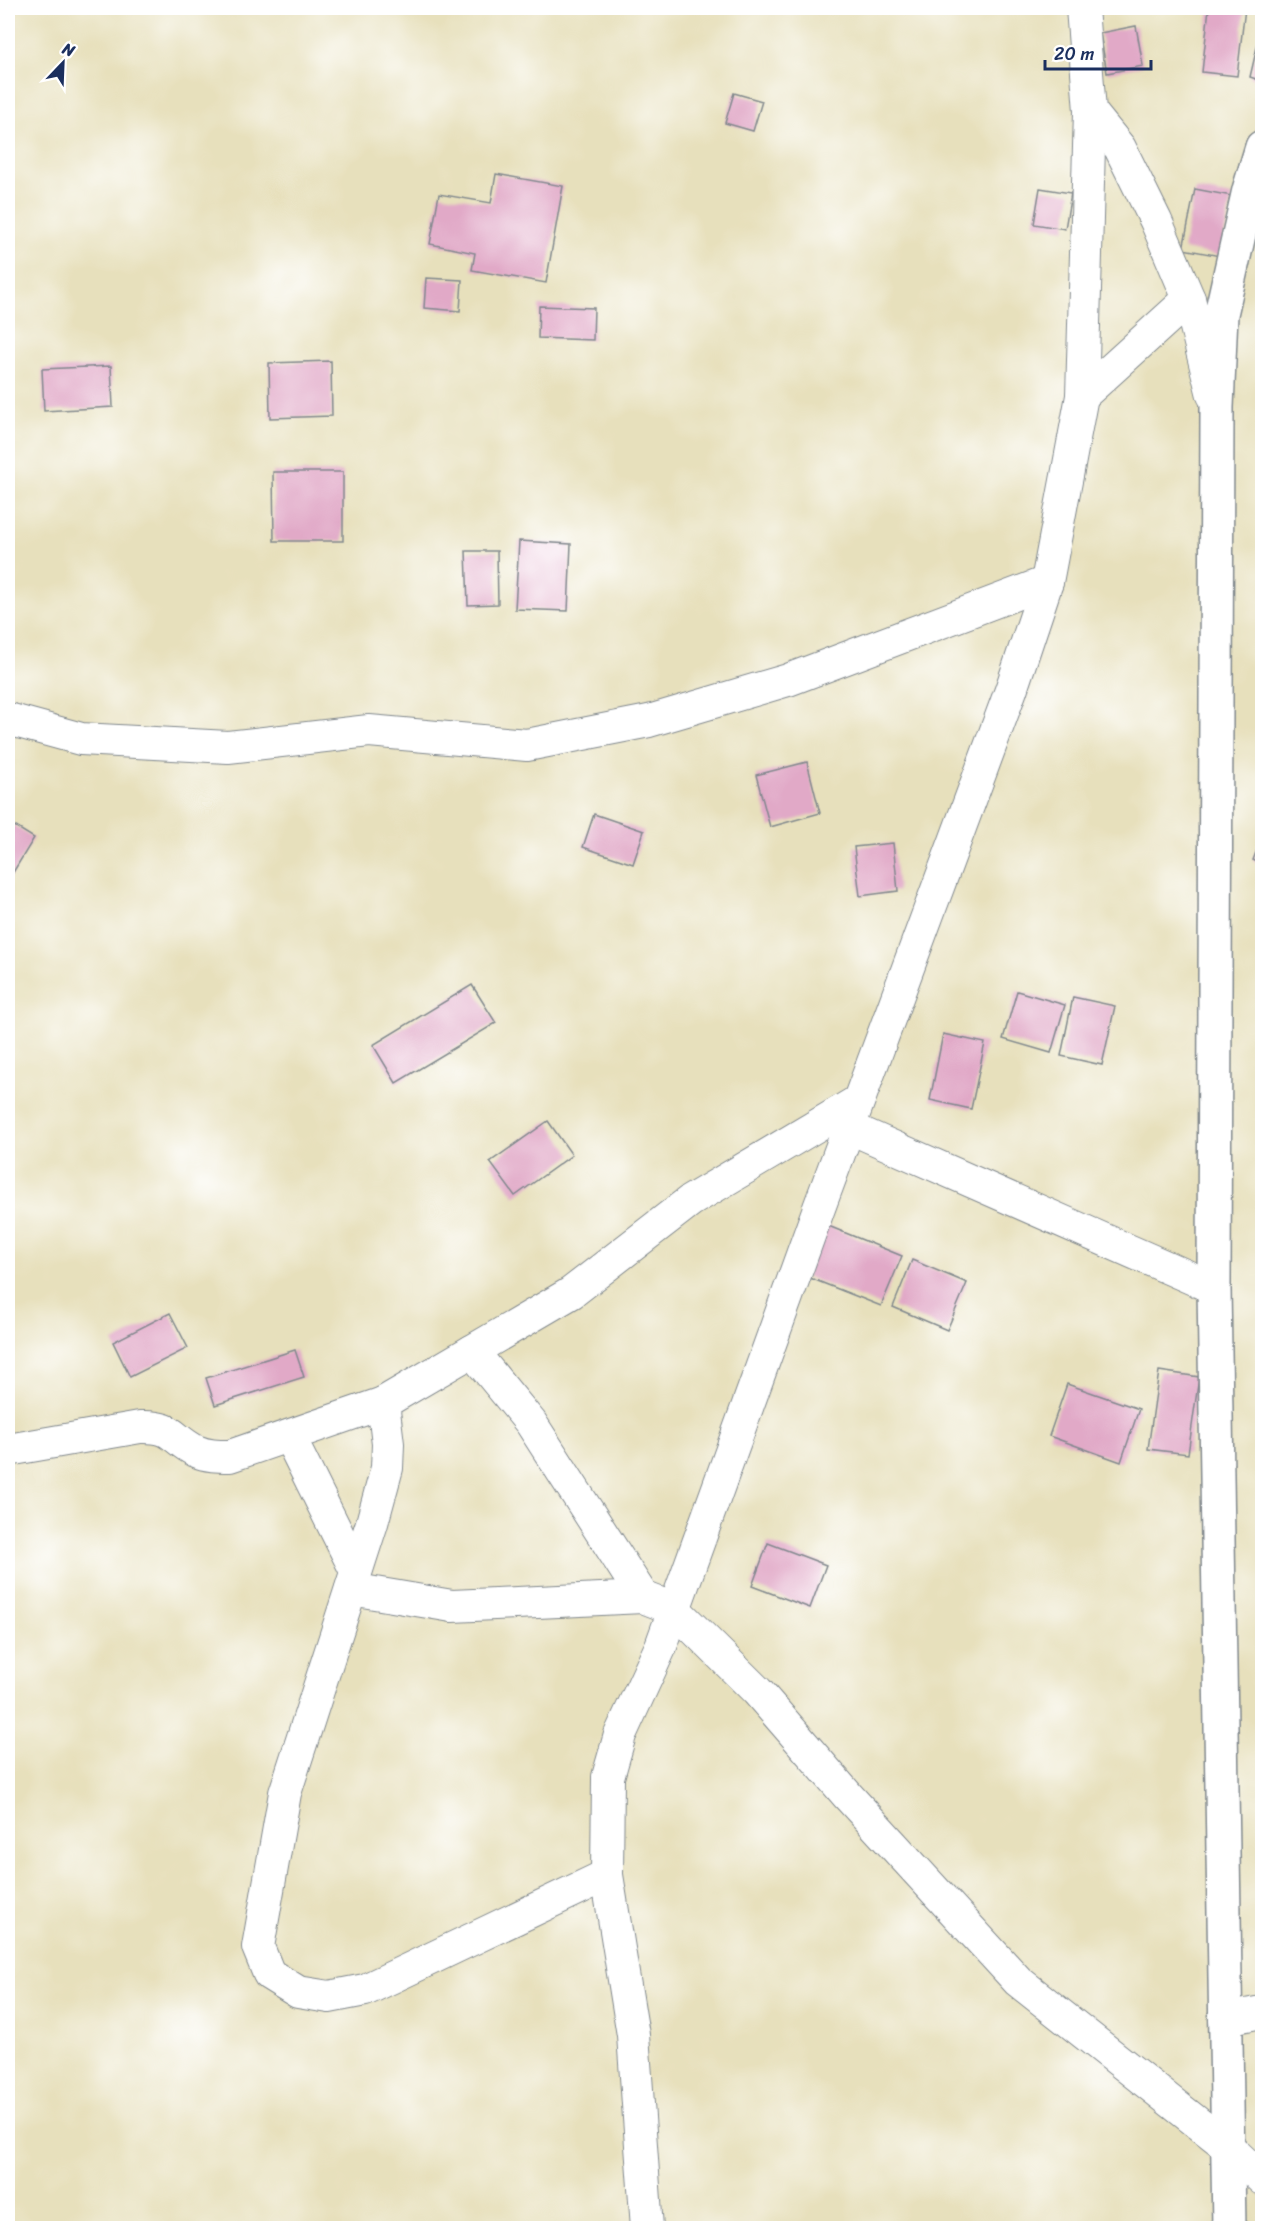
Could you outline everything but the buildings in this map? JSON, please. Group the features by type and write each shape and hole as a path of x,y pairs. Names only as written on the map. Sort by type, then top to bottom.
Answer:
{"street":[{"path":"647,2229 633,2035 607,1875 608,1777 621,1735 661,1646 1011,690 1047,582 1082,396 1090,111 1082,8"},
{"path":"1090,111 1119,148 1156,221 1189,299 1217,407"},
{"path":"1229,2229 1214,1288 1217,407 1221,314 1249,190 1263,147"},
{"path":"1082,396 1189,299"},
{"path":"8,719 81,739 228,747 369,731 527,745 649,721 788,680 1047,582"},
{"path":"854,1114 1214,1288"},
{"path":"8,1450 140,1427 159,1427 174,1434 195,1450 209,1456 230,1456 383,1403 571,1293 690,1201 854,1114"},
{"path":"472,1351 531,1423 643,1597"},
{"path":"383,1403 388,1444 387,1467 372,1523 285,1792 258,1947 268,1974 298,1992 329,1997 365,1990 607,1875"},
{"path":"289,1436 353,1580"},
{"path":"353,1580 452,1606 643,1597 674,1609 757,1692 848,1796 1018,1981 1227,2146 1263,2179"},
{"path":"1225,2019 1263,2012"}]}
